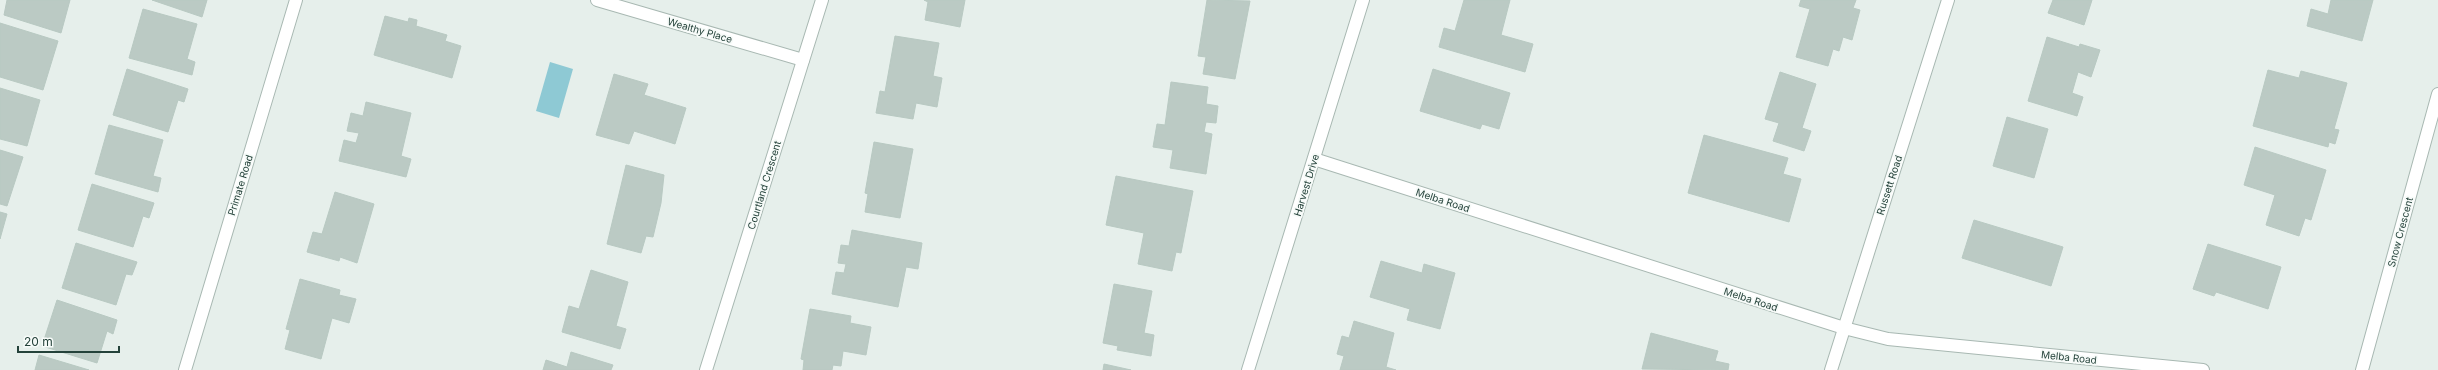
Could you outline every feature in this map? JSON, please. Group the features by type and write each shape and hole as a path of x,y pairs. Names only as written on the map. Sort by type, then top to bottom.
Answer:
{"street":[{"name":"Primate Road","path":"185,370 296,0"},
{"name":"Wealthy Place","path":"597,0 803,60"},
{"name":"Courtland Crescent","path":"706,370 822,0"},
{"name":"Harvest Drive","path":"1248,370 1363,0"},
{"name":"Russett Road","path":"1831,370 1948,0"},
{"name":"Snow Crescent","path":"2362,370 2438,94"},
{"name":"Melba Road","path":"1314,159 1844,328 1888,339 2203,370"}],"water":[{"path":"550,62 573,69 559,118 536,111"}],"building":[{"path":"7,0 70,0 61,33 4,15"},
{"path":"152,0 207,0 202,17"},
{"path":"924,0 965,0 960,27 925,20 928,2"},
{"path":"1207,0 1250,1 1235,79 1203,74 1206,57 1198,56"},
{"path":"1464,0 1510,0 1501,35 1533,44 1525,72 1439,47 1444,28 1455,31"},
{"path":"1801,0 1856,0 1853,8 1860,10 1852,40 1843,37 1839,51 1833,49 1828,66 1796,57 1810,9 1799,6"},
{"path":"2053,0 2092,0 2084,25 2048,13"},
{"path":"2331,0 2373,0 2362,41 2307,26 2311,9 2328,14"},
{"path":"143,9 197,24 187,59 195,62 192,75 129,58"},
{"path":"385,16 408,22 409,18 417,20 416,26 447,35 445,41 461,46 452,78 374,55"},
{"path":"0,23 58,41 43,90 0,77"},
{"path":"895,36 939,43 933,76 942,78 937,107 916,103 913,119 876,113 880,91 885,92"},
{"path":"2047,37 2079,47 2080,44 2100,50 2091,77 2078,72 2072,93 2083,97 2077,116 2028,101"},
{"path":"127,69 188,89 184,102 178,100 168,132 113,115"},
{"path":"1433,69 1510,93 1499,129 1482,124 1480,129 1420,111"},
{"path":"2268,70 2299,78 2301,71 2347,83 2334,129 2339,130 2335,144 2329,142 2328,147 2253,126"},
{"path":"1780,72 1816,84 1802,128 1811,131 1804,151 1773,141 1779,123 1765,119"},
{"path":"614,74 648,84 644,95 686,108 675,144 634,131 629,144 596,135"},
{"path":"1171,82 1208,87 1206,104 1218,106 1216,123 1206,122 1204,132 1212,134 1206,174 1170,168 1173,150 1153,147 1157,124 1165,125"},
{"path":"0,88 40,100 27,146 0,139"},
{"path":"366,102 411,113 401,156 411,159 406,177 339,161 344,140 356,143 359,133 347,131 351,113 363,116"},
{"path":"2007,117 2048,129 2034,178 1993,166"},
{"path":"109,125 163,140 153,176 161,178 158,192 95,174"},
{"path":"1704,135 1788,158 1783,174 1801,179 1789,222 1688,193"},
{"path":"874,142 913,149 900,218 865,212 868,194 865,193"},
{"path":"2255,147 2326,170 2311,220 2305,218 2299,236 2266,225 2275,195 2244,185"},
{"path":"0,150 23,157 7,206 0,204"},
{"path":"626,165 664,175 661,203 653,237 646,236 641,253 607,244"},
{"path":"1116,176 1193,191 1181,253 1176,252 1172,271 1138,264 1144,233 1106,225"},
{"path":"92,184 154,203 149,218 143,216 133,247 78,230"},
{"path":"335,192 374,204 357,263 340,257 339,261 307,252 313,232 322,234"},
{"path":"0,212 7,214 0,239"},
{"path":"1974,220 2063,247 2051,286 1962,258"},
{"path":"852,230 922,243 918,269 906,267 898,307 832,294 836,272 844,273 846,264 838,263 841,245 849,246"},
{"path":"76,243 137,262 132,275 126,274 116,305 62,288"},
{"path":"2208,244 2281,267 2268,309 2216,292 2214,296 2193,289"},
{"path":"1381,261 1422,273 1424,264 1455,273 1440,329 1407,320 1410,309 1370,297"},
{"path":"591,270 628,282 616,326 626,329 620,349 562,332 569,306 579,309"},
{"path":"300,279 340,290 339,295 356,299 349,323 332,318 321,359 285,349 290,330 286,329"},
{"path":"1114,284 1152,291 1144,333 1154,335 1151,356 1117,350 1118,346 1103,343"},
{"path":"57,300 117,320 113,334 107,331 97,363 42,346"},
{"path":"810,309 851,316 850,323 871,327 866,355 843,351 841,366 833,365 832,370 803,370 804,360 801,359"},
{"path":"1354,321 1394,333 1386,367 1396,370 1340,370 1344,356 1337,354 1342,336 1349,338"},
{"path":"1651,333 1718,351 1715,361 1729,364 1728,370 1642,369"},
{"path":"571,352 613,365 611,370 543,370 546,360 567,367"},
{"path":"39,355 89,370 35,370"},
{"path":"1104,364 1131,370 1103,370"}]}
